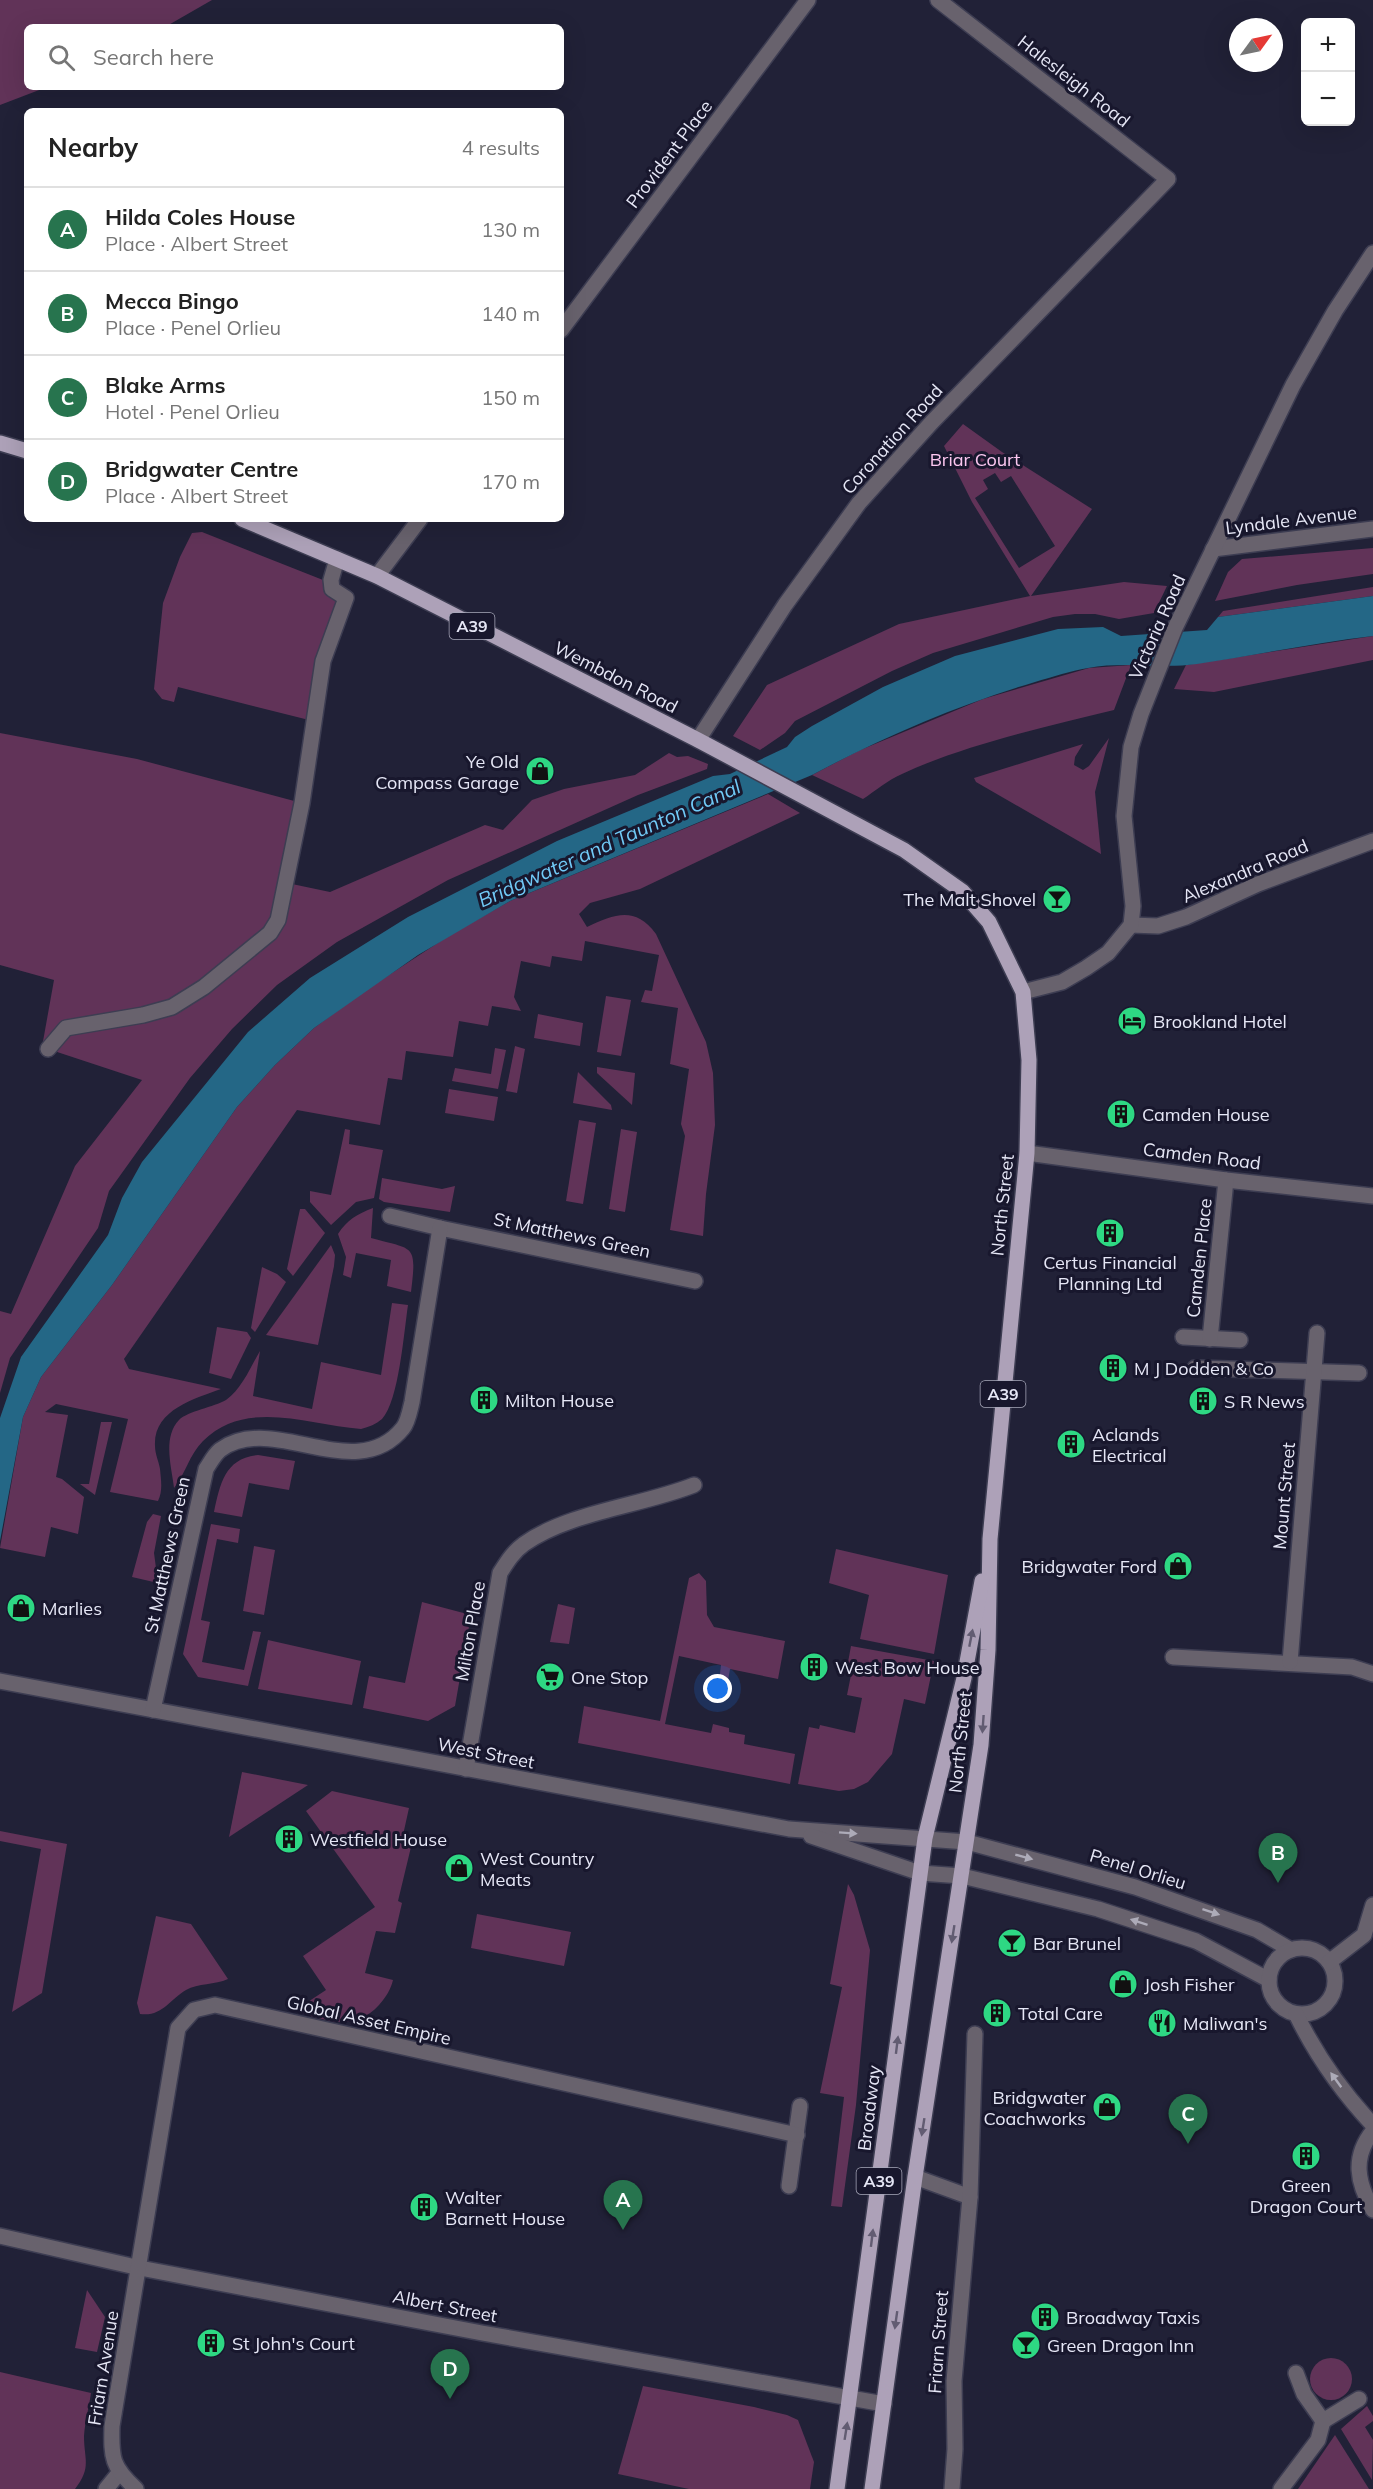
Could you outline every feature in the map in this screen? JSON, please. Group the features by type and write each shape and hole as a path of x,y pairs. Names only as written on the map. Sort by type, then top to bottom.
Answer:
{"main road":[{"path":"0,443 24,450"},
{"name":"Wembdon Road","path":"249,522 377,576 698,740 904,850 962,891"},
{"name":"North Street","path":"962,891 989,922 1023,992 1029,1060 1027,1153 990,1539 988,1650 981,1745 962,1876"},
{"name":"North Street","path":"925,1838 964,1678 990,1539"},
{"name":"Broadway","path":"837,2489 851,2399 925,1838"},
{"name":"A39","path":"872,2489 915,2177 962,1876"}],"street":[{"name":"Provident Place","path":"564,326 808,0"},
{"name":"Halesleigh Road","path":"938,0 1168,178 1152,195"},
{"name":"Coronation Road","path":"698,740 785,605 859,503 932,422 1152,195"},
{"name":"Victoria Road","path":"1131,925 1132,906 1125,816 1131,747 1141,714 1175,628 1293,385 1335,311 1373,253"},
{"path":"377,576 418,522"},
{"name":"Lyndale Avenue","path":"1214,549 1373,529"},
{"path":"48,1049 66,1028 143,1015 172,1007 204,987 270,933 278,920 300,814 323,661 346,598 332,589 331,580 337,558"},
{"name":"Alexandra Road","path":"1131,925 1158,926 1186,917 1258,884 1373,841"},
{"path":"1023,992 1062,982 1086,968 1108,953 1131,925"},
{"name":"Camden Road","path":"1027,1153 1226,1180 1373,1196"},
{"name":"Camden Place","path":"1210,1339 1226,1180"},
{"name":"St Matthews Green","path":"390,1216 695,1281"},
{"name":"St Matthews Green","path":"153,1710 206,1469 218,1451 233,1443 254,1438 362,1452 384,1443 404,1427 412,1402 440,1228"},
{"name":"Mount Street","path":"1290,1662 1317,1333"},
{"path":"1183,1337 1240,1340"},
{"path":"1195,1368 1359,1372"},
{"name":"Milton Place","path":"466,1769 500,1573 510,1557 523,1545 557,1526 665,1496 694,1485"},
{"path":"1173,1657 1352,1667 1373,1674"},
{"name":"West Street","path":"0,1681 789,1829 967,1842"},
{"path":"789,1829 920,1873 962,1876 1098,1909 1196,1941 1269,1980"},
{"name":"Penel Orlieu","path":"967,1842 1135,1887 1257,1930 1291,1950 1312,1950 1329,1962"},
{"path":"1291,1950 1275,1961 1269,1980 1270,1990 1280,2006 1296,2013 1307,2014 1327,2003 1335,1983 1334,1972 1329,1962 1369,1936 1373,1905"},
{"name":"Global Asset Empire","path":"140,2268 178,2028 194,2010 215,2005 797,2135"},
{"path":"1296,2013 1307,2036 1334,2077 1373,2125"},
{"name":"Friarn Street","path":"952,2489 955,2449 954,2381 970,2197 975,2034"},
{"path":"789,2186 800,2106"},
{"path":"1373,2131 1365,2141 1358,2176 1362,2192 1373,2210"},
{"path":"915,2177 970,2197"},
{"name":"Albert Street","path":"0,2236 140,2268 482,2333 884,2404"},
{"name":"Friarn Avenue","path":"119,2473 111,2451 111,2426 140,2268"},
{"path":"1296,2373 1304,2394 1323,2421"},
{"path":"1281,2489 1317,2440 1323,2421 1359,2399"},
{"path":"106,2489 119,2473 136,2489"}],"green space":[{"path":"0,0 212,0 170,24 24,24 24,90 39,90 0,105"},
{"name":"Briar Court","path":"963,424 1002,452 1092,509 1031,596 1124,582 1167,586 1154,613 1119,619 1095,614 1053,617 933,653 892,671 795,721 785,733 760,750 733,736 767,685 899,624 1030,596 972,502 944,446","holes":["995,473 1001,482 1011,476 1055,546 1019,568 975,498 988,489 983,480"]},
{"path":"202,532 323,580 328,594 340,603 326,631 317,659 309,720 178,687 174,702 162,699 154,689 163,603 180,557 192,533"},
{"path":"1373,548 1373,574 1297,585 1215,601 1228,572 1242,559"},
{"path":"1373,587 1373,596 1218,617 1223,611"},
{"path":"1373,636 1373,660 1214,692 1174,689 1186,665"},
{"path":"1131,665 1114,710 1006,737 952,754 897,776 863,799 812,775 858,751 983,699 1089,668"},
{"path":"0,733 137,759 298,802 292,884 330,892 485,825 503,830 532,800 564,789 635,775 669,753 677,757 688,756 708,764 707,769 638,795 448,880 337,942 277,985 232,1029 190,1078 109,1191 98,1228 10,1358 0,1393 0,1311 11,1314 75,1166 142,1080 42,1047 54,980 0,965"},
{"path":"1109,738 1095,792 1101,854 976,782 974,778 1083,744 1075,757 1074,765 1083,770 1089,766"},
{"path":"768,794 800,813 640,889 590,903 579,914 587,927 624,915 640,919 648,925 656,934 706,1042 713,1073 715,1125 703,1236 670,1230 685,1136 681,1124 689,1069 670,1064 678,1008 641,1002 645,990 652,991 659,955 585,941 582,961 552,956 550,967 521,961 514,997 521,1011 492,1006 488,1026 459,1021 453,1057 406,1051 402,1080 388,1078 380,1125 297,1110 124,1359 129,1369 221,1389 177,1408 161,1423 156,1434 155,1446 161,1481 158,1501 110,1492 128,1419 56,1404 45,1412 68,1415 56,1477 62,1479 84,1497 78,1534 51,1527 45,1557 0,1548 23,1417 41,1377 112,1285 237,1107 275,1065 314,1028 363,992 450,935 510,901"},
{"path":"606,996 631,1000 621,1056 597,1052"},
{"path":"538,1014 583,1023 580,1046 534,1038"},
{"path":"515,1046 525,1049 517,1093 506,1091"},
{"path":"495,1048 506,1050 498,1089 452,1081 455,1068 491,1074"},
{"path":"597,1067 635,1073 632,1105 597,1073"},
{"path":"578,1072 611,1105 612,1110 573,1103"},
{"path":"449,1089 498,1097 494,1121 445,1113"},
{"path":"579,1120 596,1123 583,1204 566,1201"},
{"path":"345,1129 350,1130 349,1144 383,1150 374,1198 356,1202 331,1225 310,1202 310,1191 331,1195"},
{"path":"621,1129 637,1132 625,1212 609,1209"},
{"path":"382,1178 442,1189 455,1186 450,1212 384,1202 379,1199"},
{"path":"373,1208 371,1238 404,1247 412,1257 411,1292 387,1286 391,1260 356,1253 351,1278 343,1275 346,1257 338,1234 353,1218"},
{"path":"300,1209 305,1209 325,1233 293,1276 287,1269"},
{"path":"331,1245 335,1255 334,1266 318,1345 266,1335"},
{"path":"262,1267 277,1274 286,1282 255,1332 251,1328"},
{"path":"392,1303 408,1305 397,1382 388,1410 382,1419 361,1429 279,1417 239,1420 220,1428 203,1441 194,1452 174,1488 169,1444 174,1427 183,1417 226,1400 232,1395 260,1351 253,1396 312,1409 321,1362 381,1375"},
{"path":"217,1327 247,1332 251,1338 231,1379 209,1373"},
{"path":"101,1422 112,1422 95,1495 80,1484 89,1484"},
{"path":"258,1455 295,1461 289,1490 249,1483 242,1517 214,1512 222,1482 231,1467 247,1457"},
{"path":"153,1514 161,1516 154,1553 158,1583 132,1577 147,1522"},
{"path":"211,1524 240,1529 238,1543 217,1539 201,1620 210,1622 202,1662 244,1670 253,1631 261,1632 248,1686 198,1677 183,1654"},
{"path":"254,1546 275,1550 264,1615 243,1611"},
{"path":"836,1549 948,1575 934,1654 860,1639 869,1595 829,1583"},
{"path":"699,1573 706,1581 707,1615 714,1627 785,1641 778,1679 730,1669 726,1692 718,1691 721,1665 679,1656 665,1724 711,1733 713,1724 729,1728 729,1732 745,1735 744,1744 795,1754 790,1784 578,1743 584,1706 660,1721 689,1578"},
{"path":"422,1602 471,1615 455,1706 428,1721 363,1708 369,1676 405,1683"},
{"path":"558,1604 575,1608 569,1644 550,1642"},
{"path":"268,1640 361,1661 352,1705 258,1689"},
{"path":"851,1646 934,1661 925,1704 904,1699 892,1754 868,1782 854,1789 839,1791 798,1784 809,1727 819,1729 820,1725 855,1733 862,1698 847,1695 851,1675 846,1673"},
{"path":"242,1772 308,1785 229,1837"},
{"path":"332,1791 409,1808 401,1844 411,1847 398,1901 402,1903 395,1933 376,1931 365,1973 393,1980 388,1993 379,2005 369,2014 349,2022 328,2020 294,2011 326,1990 303,1956 375,1907 306,1811"},
{"path":"0,1831 67,1844 42,1993 12,2012 41,1849 0,1841"},
{"path":"848,1884 854,1895 870,1950 856,2105 842,2207 831,2206 844,2097 820,2093 842,1987 830,1984"},
{"path":"477,1914 571,1932 564,1966 471,1948"},
{"path":"156,1916 191,1924 228,1979 191,1988 160,2010 140,2014 137,2003"},
{"path":"87,2290 105,2317 97,2352 75,2348"},
{"path":"1331,2358 1346,2364 1352,2379 1346,2394 1331,2400 1316,2394 1310,2379 1316,2364"},
{"path":"0,2372 91,2393 84,2436 86,2463 84,2475 75,2489 0,2489"},
{"path":"643,2386 754,2407 798,2420 814,2462 810,2489 689,2489 618,2474"},
{"path":"1367,2406 1373,2416 1373,2421 1365,2427 1373,2440 1372,2480 1341,2429"},
{"path":"1335,2435 1369,2489 1298,2489"}],"water":[{"name":"Bridgwater and Taunton Canal","path":"1373,596 1373,636 1197,664 1115,665 1088,668 1006,691 949,712 893,735 812,775 510,901 418,955 314,1028 275,1065 237,1107 112,1285 41,1377 23,1417 0,1541 0,1418 21,1357 108,1235 122,1198 142,1162 248,1032 310,978 408,917 557,841 713,776 730,774 787,747 795,737 812,726 883,687 955,656 1058,629 1103,627 1121,636 1207,630 1218,617"}],"place":[{"name":"Ye Old Compass Garage","path":"540,771"},
{"name":"The Malt Shovel","path":"1057,899"},
{"name":"Brookland Hotel","path":"1132,1021"},
{"name":"Camden House","path":"1121,1114"},
{"name":"Certus Financial Planning Ltd","path":"1110,1233"},
{"name":"M J Dodden & Co","path":"1113,1368"},
{"name":"Milton House","path":"484,1400"},
{"name":"S R News","path":"1203,1401"},
{"name":"Aclands Electrical","path":"1071,1444"},
{"name":"Bridgwater Ford","path":"1178,1566"},
{"name":"Marlies","path":"21,1608"},
{"name":"West Bow House","path":"814,1667"},
{"name":"One Stop","path":"550,1677"},
{"name":"Westfield House","path":"289,1839"},
{"name":"West Country Meats","path":"459,1868"},
{"name":"Mecca Bingo","path":"1278,1883"},
{"name":"Bar Brunel","path":"1012,1943"},
{"name":"Josh Fisher","path":"1123,1984"},
{"name":"Total Care","path":"997,2013"},
{"name":"Maliwan's","path":"1162,2023"},
{"name":"Bridgwater Coachworks","path":"1107,2107"},
{"name":"Blake Arms","path":"1188,2144"},
{"name":"Green Dragon Court","path":"1306,2156"},
{"name":"Walter Barnett House","path":"424,2207"},
{"name":"Hilda Coles House","path":"623,2230"},
{"name":"Broadway Taxis","path":"1045,2317"},
{"name":"St John's Court","path":"211,2343"},
{"name":"Green Dragon Inn","path":"1026,2345"},
{"name":"Bridgwater Centre","path":"450,2399"}]}
